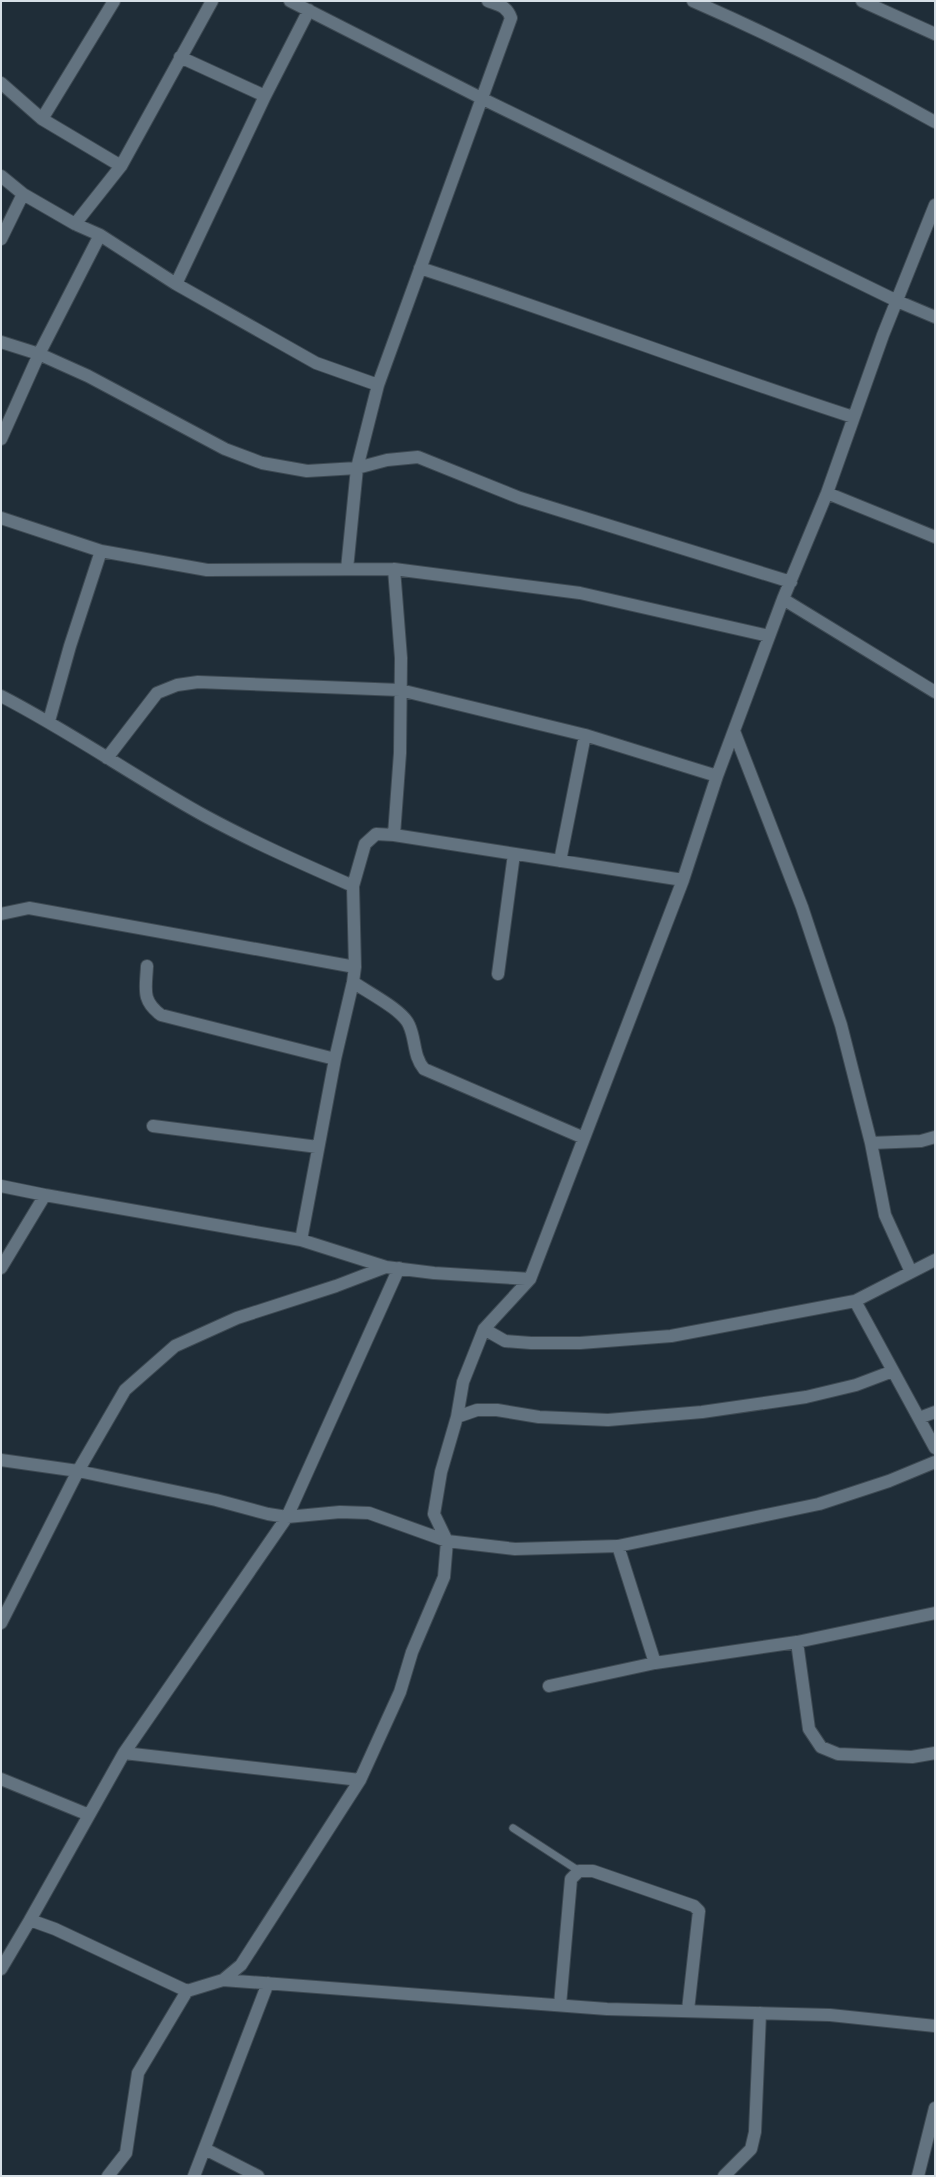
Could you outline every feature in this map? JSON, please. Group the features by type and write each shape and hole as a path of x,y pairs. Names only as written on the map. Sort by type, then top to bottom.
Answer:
{"street":[{"path":"42,118 114,1"},
{"path":"76,224 121,166 212,1"},
{"path":"290,1 483,99 897,301 935,317"},
{"path":"347,570 357,468 378,385 483,99 511,18 508,11 503,6 488,1"},
{"path":"693,1 743,22 843,71 935,122"},
{"path":"862,1 935,34"},
{"path":"176,284 265,96 309,10"},
{"path":"180,57 265,96"},
{"path":"1,83 42,118 121,166"},
{"path":"1,176 23,194 76,224 100,235 176,284 316,363 378,385"},
{"path":"1,240 23,194"},
{"path":"223,1980 241,1965 360,1780 400,1692 412,1652 444,1577 446,1541 434,1514 441,1472 457,1417 463,1382 484,1329 530,1279 683,880 717,776 769,636 827,493 853,417 935,204"},
{"path":"1,439 39,354 100,235"},
{"path":"420,268 522,301 747,383 853,417"},
{"path":"1,342 39,354 88,376 225,449 262,463 307,471 357,468 387,460 418,457 520,498 791,582"},
{"path":"827,493 935,537"},
{"path":"1,518 101,551 207,570 394,569 580,593 769,636"},
{"path":"49,721 70,646 101,551"},
{"path":"394,569 401,658 400,753 394,835"},
{"path":"783,599 935,692"},
{"path":"107,758 157,693 177,685 198,682 400,690 585,735 717,776"},
{"path":"1,696 49,721 107,758 205,816 293,860 353,886"},
{"path":"734,731 804,915 841,1025 871,1143 885,1215 911,1272"},
{"path":"560,861 585,735"},
{"path":"301,1240 334,1059 353,982 355,967 353,886 368,839 376,834 394,835 683,880"},
{"path":"498,974 514,854"},
{"path":"1,914 29,908 355,967"},
{"path":"147,966 146,998 151,1008 161,1015 334,1059"},
{"path":"353,982 402,1016 409,1024 419,1063 424,1069 584,1138"},
{"path":"153,1126 318,1147"},
{"path":"871,1143 921,1141 935,1137"},
{"path":"1,1186 301,1240 386,1267 434,1273 530,1279"},
{"path":"1,1268 45,1195"},
{"path":"484,1329 505,1341 580,1343 671,1336 855,1301 935,1260"},
{"path":"1,1623 78,1471 125,1390 175,1346 237,1318 336,1286 386,1267"},
{"path":"1,1969 124,1753 287,1517 399,1268"},
{"path":"855,1301 935,1448"},
{"path":"457,1417 477,1410 497,1410 538,1417 608,1420 702,1412 806,1397 856,1385 893,1371"},
{"path":"919,1418 935,1412"},
{"path":"1,1460 78,1471 216,1500 268,1514 287,1517 340,1512 369,1513 446,1541 515,1549 618,1546 819,1504 889,1481 935,1462"},
{"path":"618,1546 655,1663"},
{"path":"549,1686 655,1663 797,1642 935,1613"},
{"path":"797,1642 809,1729 821,1748 838,1754 912,1757 935,1753"},
{"path":"124,1753 360,1780"},
{"path":"1,1779 89,1815"},
{"path":"560,2006 569,1888 571,1879 579,1871 593,1871 694,1906 699,1911 688,2010"},
{"path":"30,1920 55,1929 187,1991"},
{"path":"108,2176 126,2153 138,2073 187,1991 223,1980 560,2006 607,2009 830,2015 935,2026"},
{"path":"194,2176 268,1983"},
{"path":"724,2176 751,2149 755,2132 760,2013"},
{"path":"918,2176 935,2108"},
{"path":"205,2149 258,2176"}],"lane":[{"path":"513,1828 579,1871"}]}
